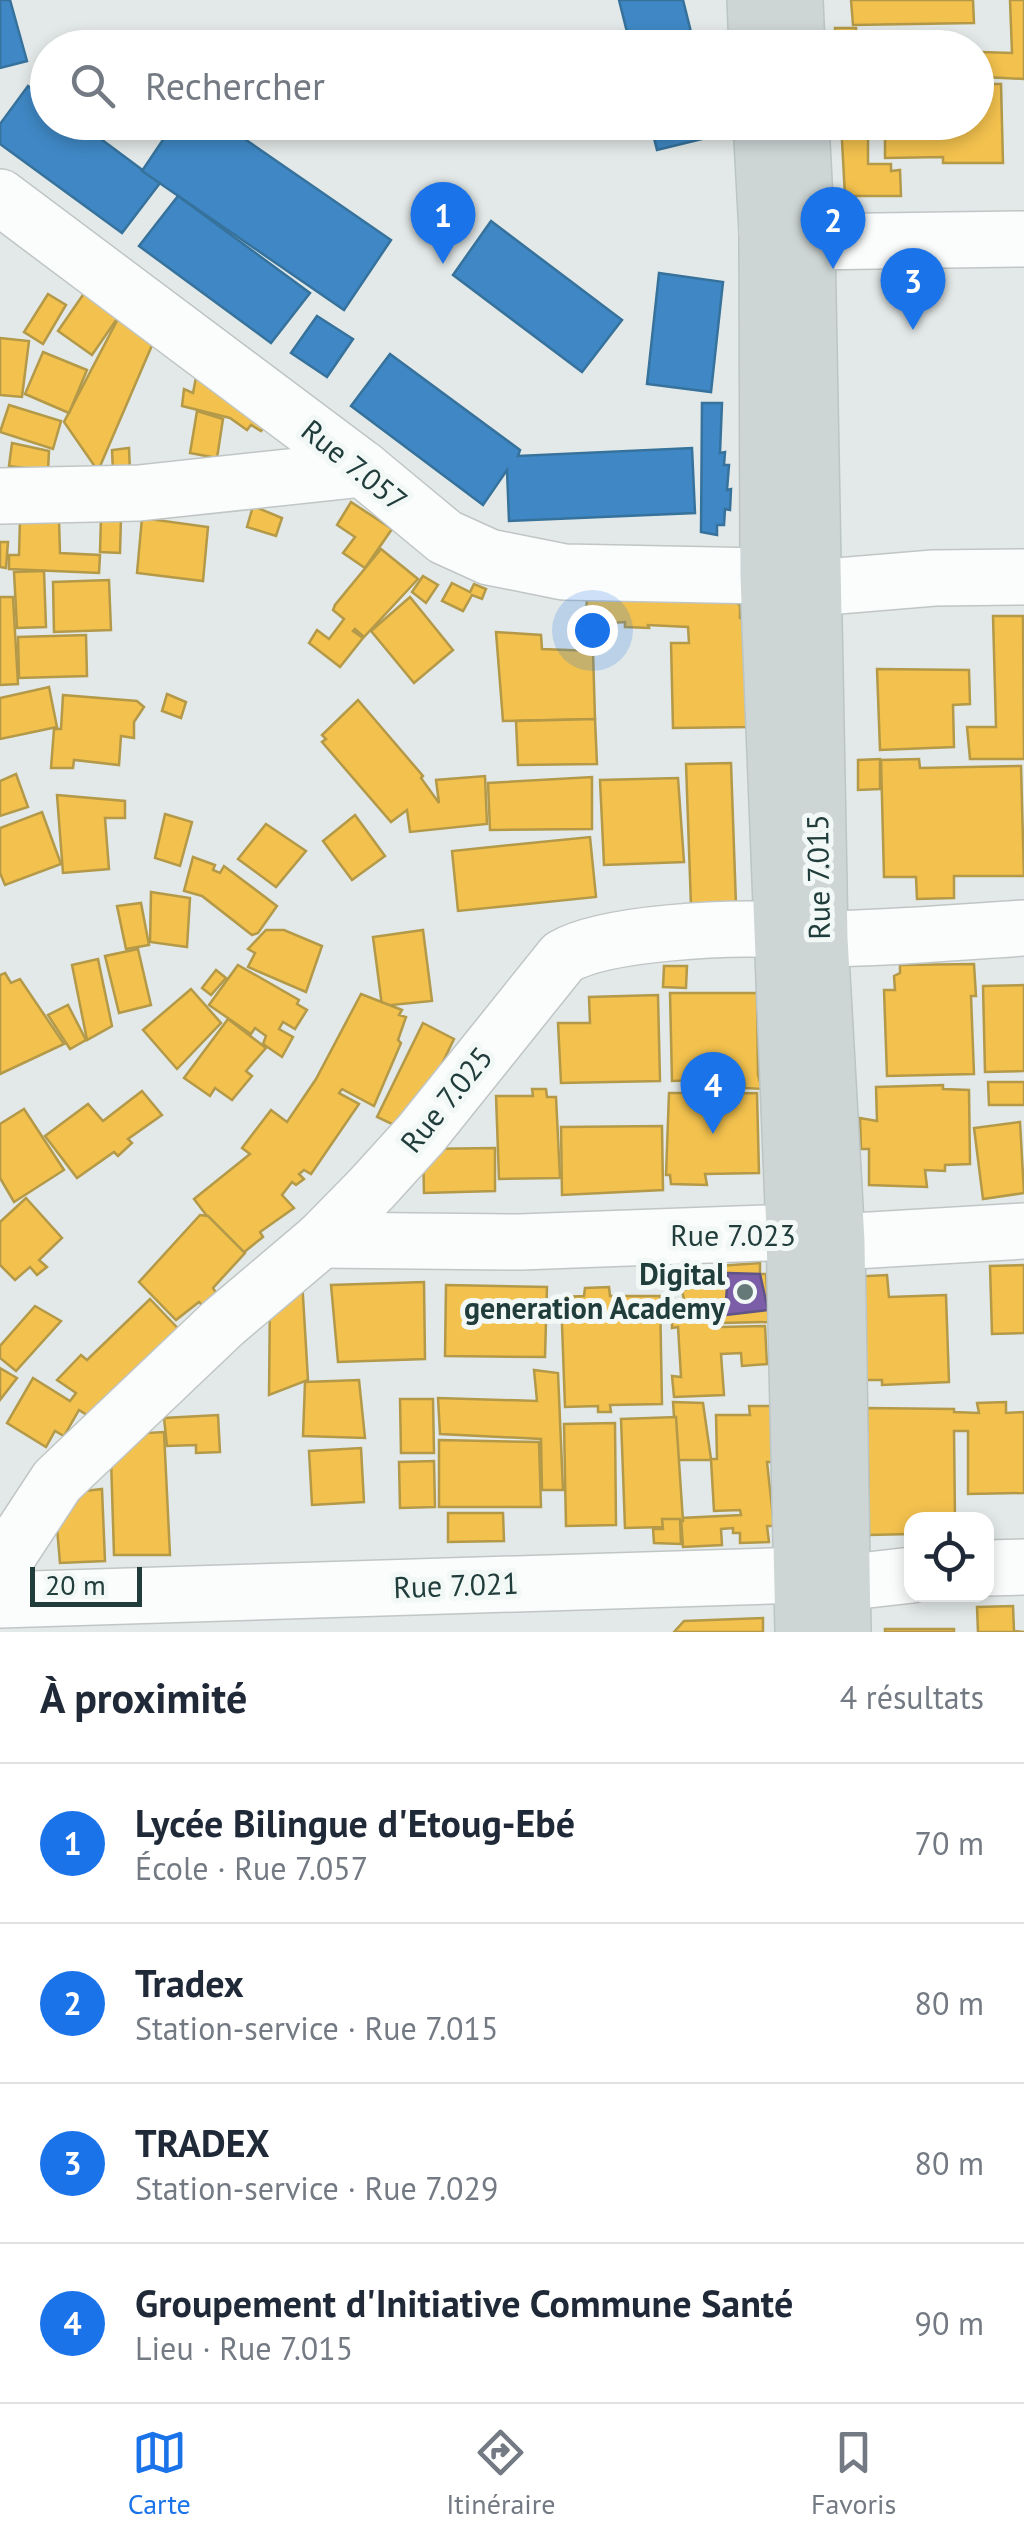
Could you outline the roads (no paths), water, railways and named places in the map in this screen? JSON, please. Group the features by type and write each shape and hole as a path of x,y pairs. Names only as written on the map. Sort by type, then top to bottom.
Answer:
{"main road":[{"path":"755,0 756,30"},
{"path":"795,0 796,30"},
{"name":"Rue 7.015","path":"765,140 787,237"},
{"name":"Rue 7.015","path":"799,140 787,237 791,582 801,934 829,1597 803,1632"}],"street":[{"name":"Rue 7.057","path":"0,197 363,468 445,537 489,558 564,572 791,582 1024,577"},
{"path":"787,237 1024,239"},
{"path":"0,496 139,494 363,468"},
{"name":"Rue 7.025","path":"0,1568 58,1482 223,1323 321,1240 421,1134 563,957 580,947 617,939 671,934 1024,928"},
{"name":"Rue 7.023","path":"321,1240 520,1242 1024,1230"},
{"path":"994,1568 1024,1567"},
{"name":"Rue 7.021","path":"0,1600 829,1597 904,1578"}],"place":[{"name":"Lycée Bilingue d'Etoug-Ebé","path":"443,264"},
{"name":"Tradex","path":"833,269"},
{"name":"TRADEX","path":"913,330"},
{"name":"Groupement d'Initiative Commune Santé","path":"713,1134"},
{"name":"Digital generation Academy","path":"745,1292"}]}
